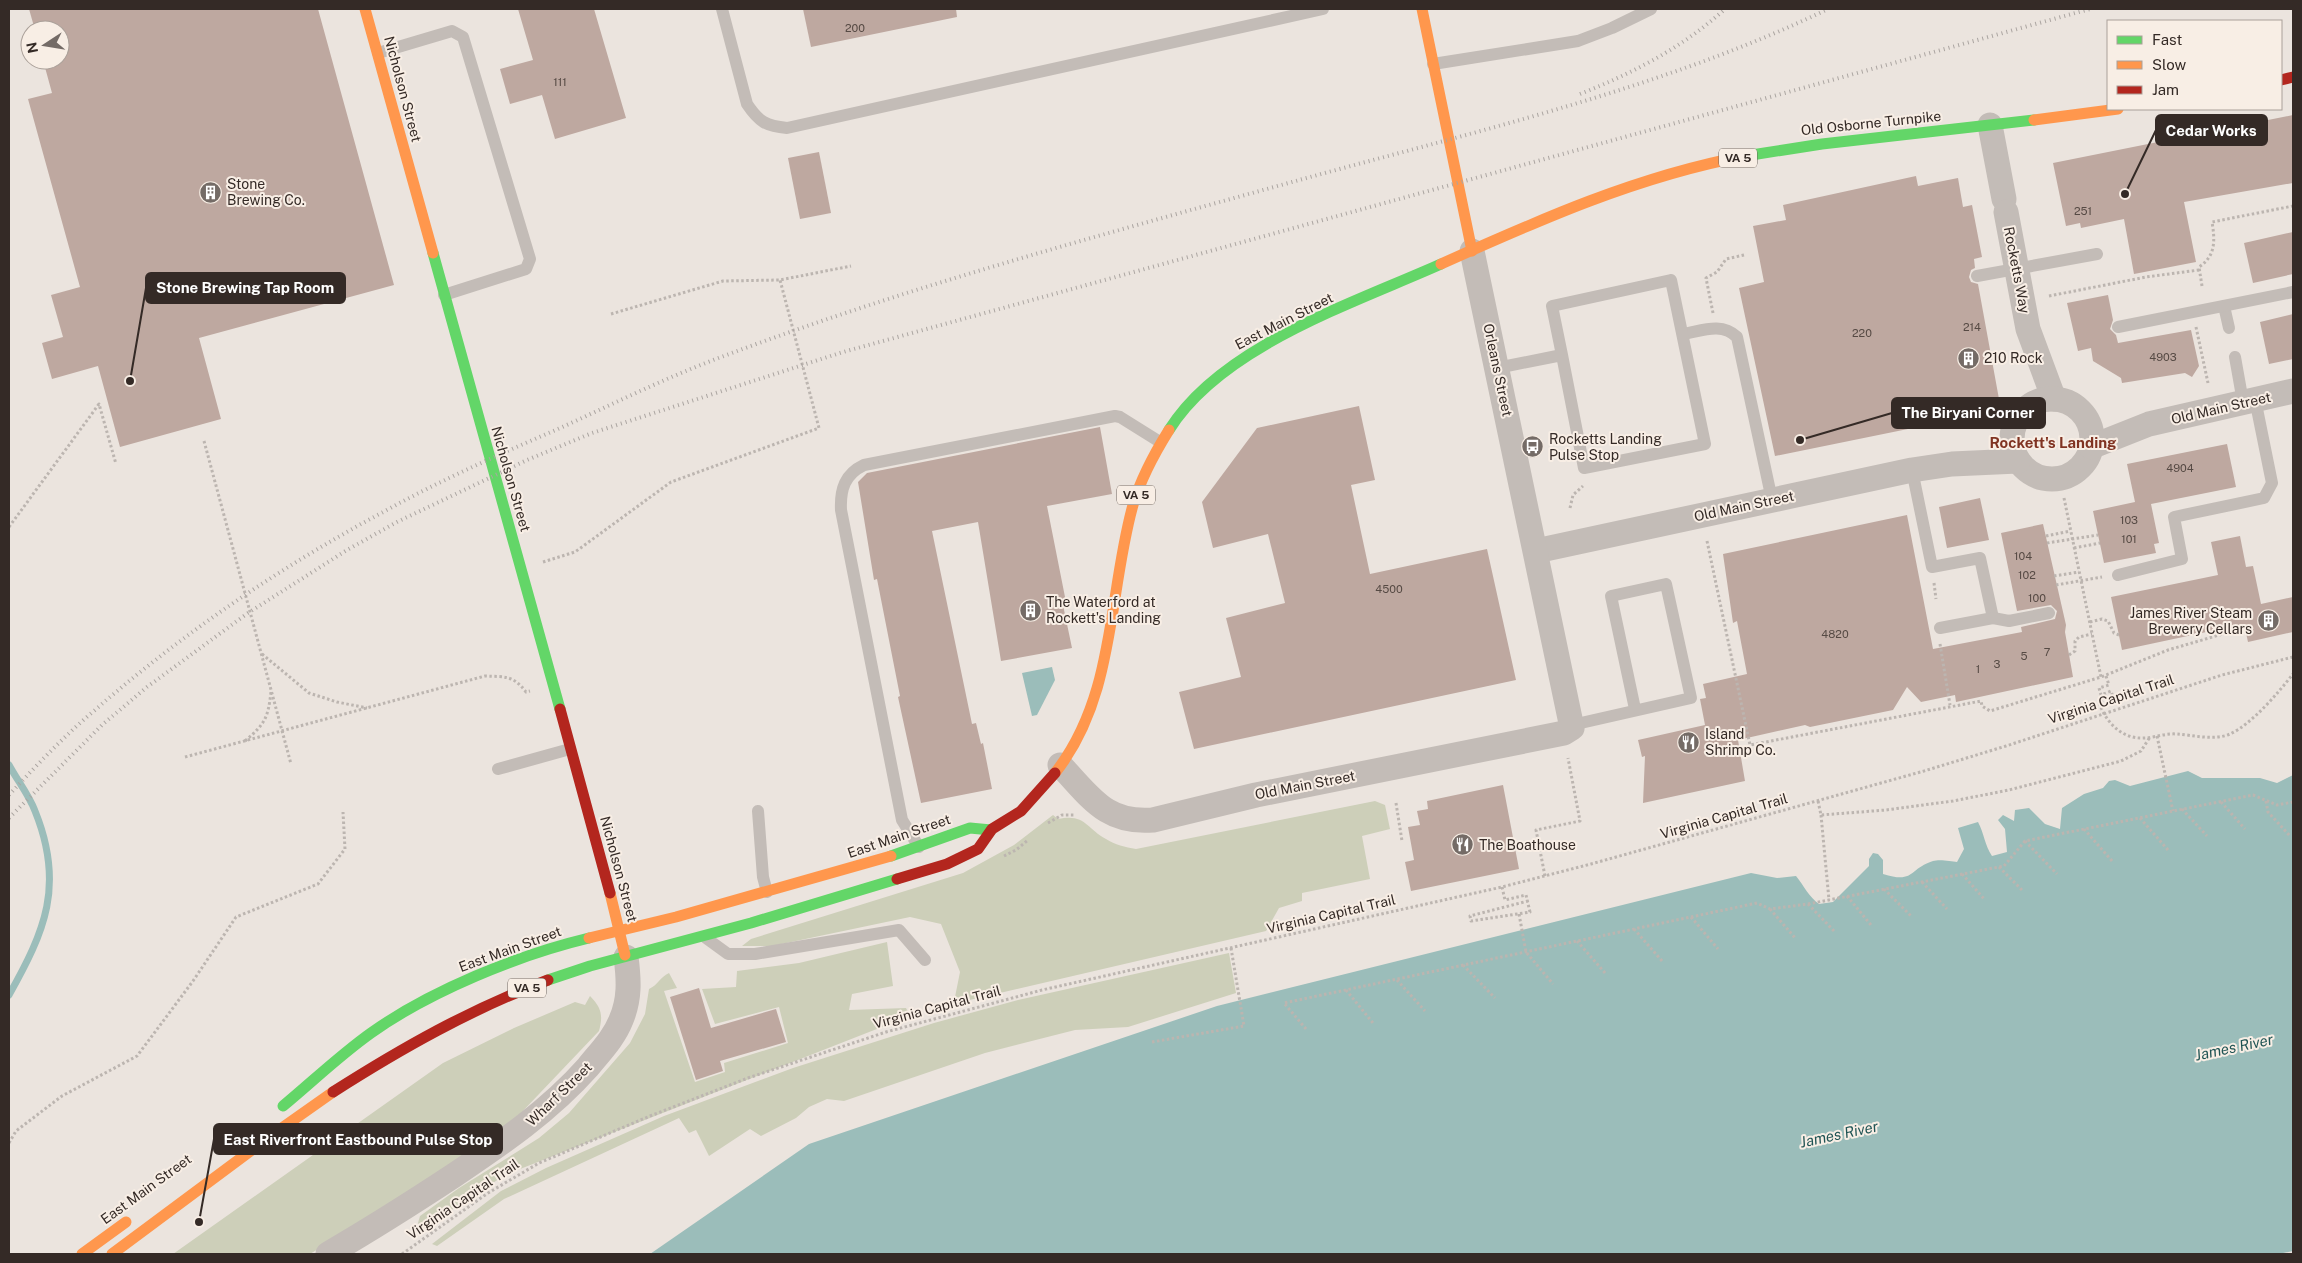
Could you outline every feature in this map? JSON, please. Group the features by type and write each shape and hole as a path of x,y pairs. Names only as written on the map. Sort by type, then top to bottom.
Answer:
{"main road":[{"name":"Nicholson Street","path":"365,9 521,569 626,957"},
{"name":"Orleans Street","path":"1422,9 1472,251"},
{"name":"Old Osborne Turnpike","path":"1630,185 1722,161 1797,146 2110,110"},
{"name":"East Main Street","path":"112,1254 308,1110 383,1060 461,1017 563,974 704,936 956,859 978,849 991,830 1014,816 1041,790 1060,765 1078,736 1097,694 1110,640 1129,518 1140,480 1171,423 1192,397 1248,354 1512,231 1630,185"},
{"name":"East Main Street","path":"277,1111 372,1033 425,1000 500,966 573,942 767,892 919,847 970,828 991,830"},
{"name":"East Main Street","path":"82,1254 137,1214"}],"street":[{"name":"Rocketts Way","path":"1990,125 2028,328 2054,399"},
{"name":"Orleans Street","path":"1472,251 1536,551 1571,727"},
{"name":"Rocketts Way","path":"2028,328 2029,405"},
{"name":"Old Main Street","path":"2091,447 2149,424 2293,391"},
{"path":"2054,399 2068,402 2079,409 2087,420 2092,434 2091,447 2087,458 2080,468 2070,475 2048,479 2036,476 2026,470 2018,461 2013,450 2011,437 2014,425 2020,414 2029,405 2041,400 2054,399"},
{"name":"Old Main Street","path":"2087,420 2149,424"},
{"name":"Old Main Street","path":"1952,464 2011,437"},
{"name":"Old Main Street","path":"1536,551 1912,470 1952,464 2018,461"},
{"name":"Old Main Street","path":"1060,765 1110,814 1121,819 1136,822 1153,820 1256,795 1554,735 1571,727"},
{"name":"Wharf Street","path":"328,1254 422,1196 507,1140 543,1113 578,1078 606,1045 620,1022 629,991 626,957"}],"lane":[{"path":"722,9 747,104 756,118 770,126 786,128 1323,9"},
{"path":"1433,64 1578,41 1612,28 1651,9"},
{"path":"378,53 452,31 462,37 530,259 526,269 444,295"},
{"path":"1977,276 2097,254"},
{"path":"1671,280 1705,444 1584,468 1562,355 1552,306 1671,280"},
{"path":"2118,327 2293,292"},
{"path":"2224,306 2229,328"},
{"path":"1683,334 1721,327 1731,331 1737,337 1772,500"},
{"path":"1497,368 1562,355"},
{"path":"2118,575 2182,559 2174,517 2264,498 2272,483 2249,400 2234,357"},
{"path":"919,847 902,820 840,510 840,497 850,473 864,465 1115,416 1120,417 1160,442"},
{"path":"1912,470 1932,567 1980,558 1993,618"},
{"path":"1571,727 1635,709 1691,698 1666,584 1611,596 1635,709"},
{"path":"1939,633 1993,618 2009,621 2049,613"},
{"path":"498,769 570,749"},
{"path":"758,811 767,892"},
{"path":"704,936 728,954 755,954 900,930 925,960"}],"path":[{"path":"2202,286 2199,267 2207,260 2214,248 2212,222 2293,206"},
{"path":"1715,328 1706,278 1718,272 1726,259 1744,255"},
{"path":"611,314 723,281 780,280 851,266"},
{"path":"2049,296 2146,276 2200,270"},
{"path":"521,569 576,552 671,482 819,428 780,280"},
{"path":"2196,325 2208,383"},
{"path":"9,527 98,404 116,464"},
{"path":"204,441 291,764"},
{"path":"1570,508 1573,496 1585,484"},
{"path":"2064,498 2101,677"},
{"path":"2046,536 2070,531"},
{"path":"2047,544 2098,535"},
{"path":"1707,540 1750,745 1950,705 1981,701 1982,706 1990,711 2106,676 2168,650 2226,632"},
{"path":"2074,548 2100,543"},
{"path":"2054,576 2079,572"},
{"path":"1934,580 1936,599"},
{"path":"2056,585 2081,581"},
{"path":"2090,622 2102,619 2108,621 2114,633 2119,635"},
{"path":"1939,633 1950,705"},
{"path":"2069,655 2075,651 2075,640 2092,634"},
{"path":"262,654 309,693 337,702 370,708"},
{"name":"Virginia Capital Trail","path":"402,1254 488,1193 539,1163 650,1116 811,1056 942,1016 1042,990 1544,876 1818,802 2006,746 2231,672 2293,657"},
{"path":"2106,676 2109,685 2098,688 2101,695 2111,691 2113,697 2099,702 2103,713 2112,725 2127,735 2141,738 2174,734 2211,737 2229,734 2259,711 2293,674"},
{"path":"185,757 485,676 507,677 518,682 526,692 534,690"},
{"path":"245,742 263,726 269,712 271,689"},
{"path":"2157,736 2173,811"},
{"path":"1821,815 1909,807 2009,790 2127,759 2141,751 2150,737"},
{"path":"1544,876 1536,830 1580,821 1568,758"},
{"path":"1770,909 1808,904 2004,866 2026,841 2253,794 2277,805 2293,802"},
{"path":"2266,800 2268,812 2290,836"},
{"path":"1818,802 1821,815 1829,900"},
{"path":"2220,802 2245,829"},
{"path":"1396,803 1402,841"},
{"path":"2182,809 2207,836"},
{"path":"9,1143 16,1131 62,1096 137,1056 193,981 236,917 318,884 345,849 343,812"},
{"path":"2140,818 2168,850"},
{"path":"2084,829 2113,862"},
{"path":"2026,841 2057,874"},
{"path":"1999,867 2023,891"},
{"path":"1962,874 1985,900"},
{"path":"1922,881 1947,909"},
{"path":"1502,887 1505,900 1526,895 1528,902 1530,912 1471,921 1470,916 1528,902"},
{"path":"1884,889 1911,916"},
{"path":"1847,896 1871,925"},
{"path":"1306,1029 1284,1003 1757,903 1770,909 1796,939"},
{"path":"1808,904 1834,932"},
{"path":"1519,914 1526,952 1553,984"},
{"path":"1691,917 1718,949"},
{"path":"1634,929 1662,962"},
{"path":"1577,941 1606,974"},
{"path":"1152,1042 1244,1026 1231,948"},
{"path":"1463,965 1495,998"},
{"path":"1397,979 1424,1011"},
{"path":"1346,990 1373,1023"}],"green space":[{"path":"1375,801 1385,805 1390,829 1362,836 1370,879 1302,893 1302,901 1279,908 1266,931 961,1002 955,997 960,972 941,924 910,917 772,946 742,946 751,939 963,873 1014,845 1053,815 1058,819 1074,818 1080,820 1109,841 1120,846 1136,849"},
{"path":"887,942 893,986 852,994 849,1010 906,1008 910,1016 505,1175 421,1230 418,1223 420,1216 459,1188 539,1138 569,1113 630,1043 645,1014 649,989 669,973 677,988 664,991 695,1082 725,1072 724,1063 788,1043 779,1007 715,1024 702,989 736,987 737,971 799,963"},
{"path":"1229,953 1236,993 1128,1027 1075,1030 985,1053 844,1101 827,1099 809,1107 796,1118 761,1136 750,1129 709,1156 696,1130 689,1133 679,1118 504,1199 437,1246 432,1244 501,1191 546,1168 664,1116 793,1068 934,1023 1018,1000"},
{"path":"590,996 599,1008 601,1021 599,1031 520,1114 456,1163 310,1254 173,1254 443,1063 514,1028 575,1002 585,1005"}],"water":[{"path":"1052,667 1055,680 1037,715 1032,716 1022,673"},
{"name":"James River","path":"2188,771 2202,778 2260,778 2277,783 2293,775 2293,1251 2278,1254 650,1254 809,1144 1217,1006 1751,873 1777,878 1796,876 1809,895 1819,904 1833,902 1869,866 1869,859 1873,853 1878,854 1883,860 1883,874 1893,877 1911,874 1933,861 1957,862 1964,849 1958,828 1978,822 1992,856 2007,852 2005,829 1998,820 2003,815 2014,821 2015,810 2029,808 2045,824 2060,829 2062,808 2084,794 2103,788 2109,781 2115,780 2130,786"}],"building":[{"name":"Stone Brewing Co.","path":"29,9 318,9 394,285 199,338 221,419 120,447 98,366 52,379 42,343 63,337 51,295 80,287 28,99 52,93 46,70 70,70 70,20 32,20"},
{"path":"518,9 594,9 626,118 555,139 542,95 510,104 500,69 533,60"},
{"path":"803,9 956,9 957,17 811,47"},
{"path":"2293,115 2293,183 2184,202 2196,262 2134,274 2124,219 2081,228 2080,223 2066,226 2053,163"},
{"path":"819,152 831,213 800,219 788,158"},
{"path":"1916,176 1918,186 1958,178 1963,207 1972,205 1982,257 1974,259 1975,268 1971,270 1969,277 1971,282 1978,284 2001,410 1775,456 1739,288 1764,282 1753,226 1786,220 1783,205"},
{"path":"2293,232 2293,274 2253,283 2244,243"},
{"path":"2108,295 2113,320 2110,329 2116,335 2118,343 2191,330 2199,366 2192,377 2185,373 2122,383 2121,378 2093,361 2091,348 2078,351 2067,303"},
{"path":"2293,314 2293,359 2269,364 2260,322"},
{"path":"1359,406 1375,480 1351,485 1370,574 1487,549 1516,680 1194,749 1179,692 1241,677 1226,618 1285,603 1268,534 1213,548 1202,502 1257,428"},
{"name":"The Waterford at Rockett's Landing","path":"1100,427 1112,494 1047,506 1066,602 1063,605 1072,648 1001,661 978,522 932,531 972,724 976,723 981,744 983,743 992,789 921,803 898,697 900,696 877,579 874,580 858,482 867,473"},
{"path":"2227,444 2236,487 2151,504 2159,543 2154,544 2156,553 2104,563 2093,511 2135,502 2127,464"},
{"path":"1980,498 1989,540 1947,548 1939,507"},
{"path":"1907,515 1933,649 2022,632 2021,627 2055,619 2057,611 2051,605 2017,611 2001,533 2043,524 2066,625 2065,632 2073,677 1956,702 1955,695 1921,702 1907,687 1893,710 1810,727 1805,725 1738,740 1745,781 1643,803 1645,756 1642,757 1638,740 1705,725 1700,699 1706,698 1703,684 1747,674 1737,621 1733,623 1723,554"},
{"path":"2240,536 2246,567 2253,566 2261,604 2293,597 2293,632 2248,642 2244,624 2122,650 2111,597 2218,575 2211,542"},
{"name":"The Boathouse","path":"1503,785 1519,869 1411,891 1405,862 1414,860 1408,827 1420,825 1417,811 1428,809 1427,801"},
{"path":"699,988 711,1028 776,1009 786,1042 720,1061 723,1071 696,1080 670,997"}],"waterway":[{"path":"9,765 35,811 44,838 49,862 47,907 41,928 22,972 9,995"}],"railway":[{"path":"1580,94 1656,58 1692,36 1725,9"},
{"path":"9,795 72,730 95,710 163,654 234,602 271,578 347,532 406,500 493,458 661,382 703,364 794,331 935,284 1149,222 1496,127 1632,86 1699,63 1765,37 1828,9"},
{"path":"9,818 102,725 147,687 248,613 347,550 397,522 527,460 592,433 843,352 2090,9"}],"traffic: fast":[{"path":"1745,156 1822,144 2034,120"},
{"path":"433,253 560,709"},
{"path":"1169,430 1192,400 1221,374 1255,351 1292,330 1330,312 1441,264"},
{"path":"891,856 970,828 991,830"},
{"path":"548,980 590,966 751,923 897,879"},
{"path":"283,1106 360,1041 420,1003 504,964 589,938"}],"traffic: slow":[{"path":"365,9 433,253"},
{"path":"1422,9 1472,251"},
{"path":"2034,120 2110,110"},
{"path":"1441,264 1515,231 1628,187 1666,175 1745,156"},
{"path":"1055,773 1075,743 1089,711 1100,678 1133,505 1148,466 1169,430"},
{"path":"589,938 676,917 891,856"},
{"path":"610,893 625,955"},
{"path":"112,1254 333,1092"},
{"path":"82,1254 126,1222"}],"traffic: jam":[{"path":"2282,80 2293,77"},
{"path":"560,709 610,893"},
{"path":"897,879 947,864 978,849 992,829 1021,811 1055,773"},
{"path":"333,1092 438,1030 519,991 548,980"}],"place":[{"name":"Stone Brewing Co.","path":"211,192"},
{"name":"Cedar Works","path":"2125,194"},
{"name":"210 Rock","path":"1968,358"},
{"name":"Stone Brewing Tap Room","path":"130,381"},
{"name":"The Biryani Corner","path":"1800,440"},
{"name":"Rocketts Landing Pulse Stop","path":"1533,447"},
{"name":"The Waterford at Rockett's Landing","path":"1030,610"},
{"name":"James River Steam Brewery Cellars","path":"2268,621"},
{"name":"Island Shrimp Co.","path":"1689,742"},
{"name":"The Boathouse","path":"1463,845"},
{"name":"East Riverfront Eastbound Pulse Stop","path":"199,1222"}],"district":[{"name":"Rockett's Landing","path":"2053,442"}]}
